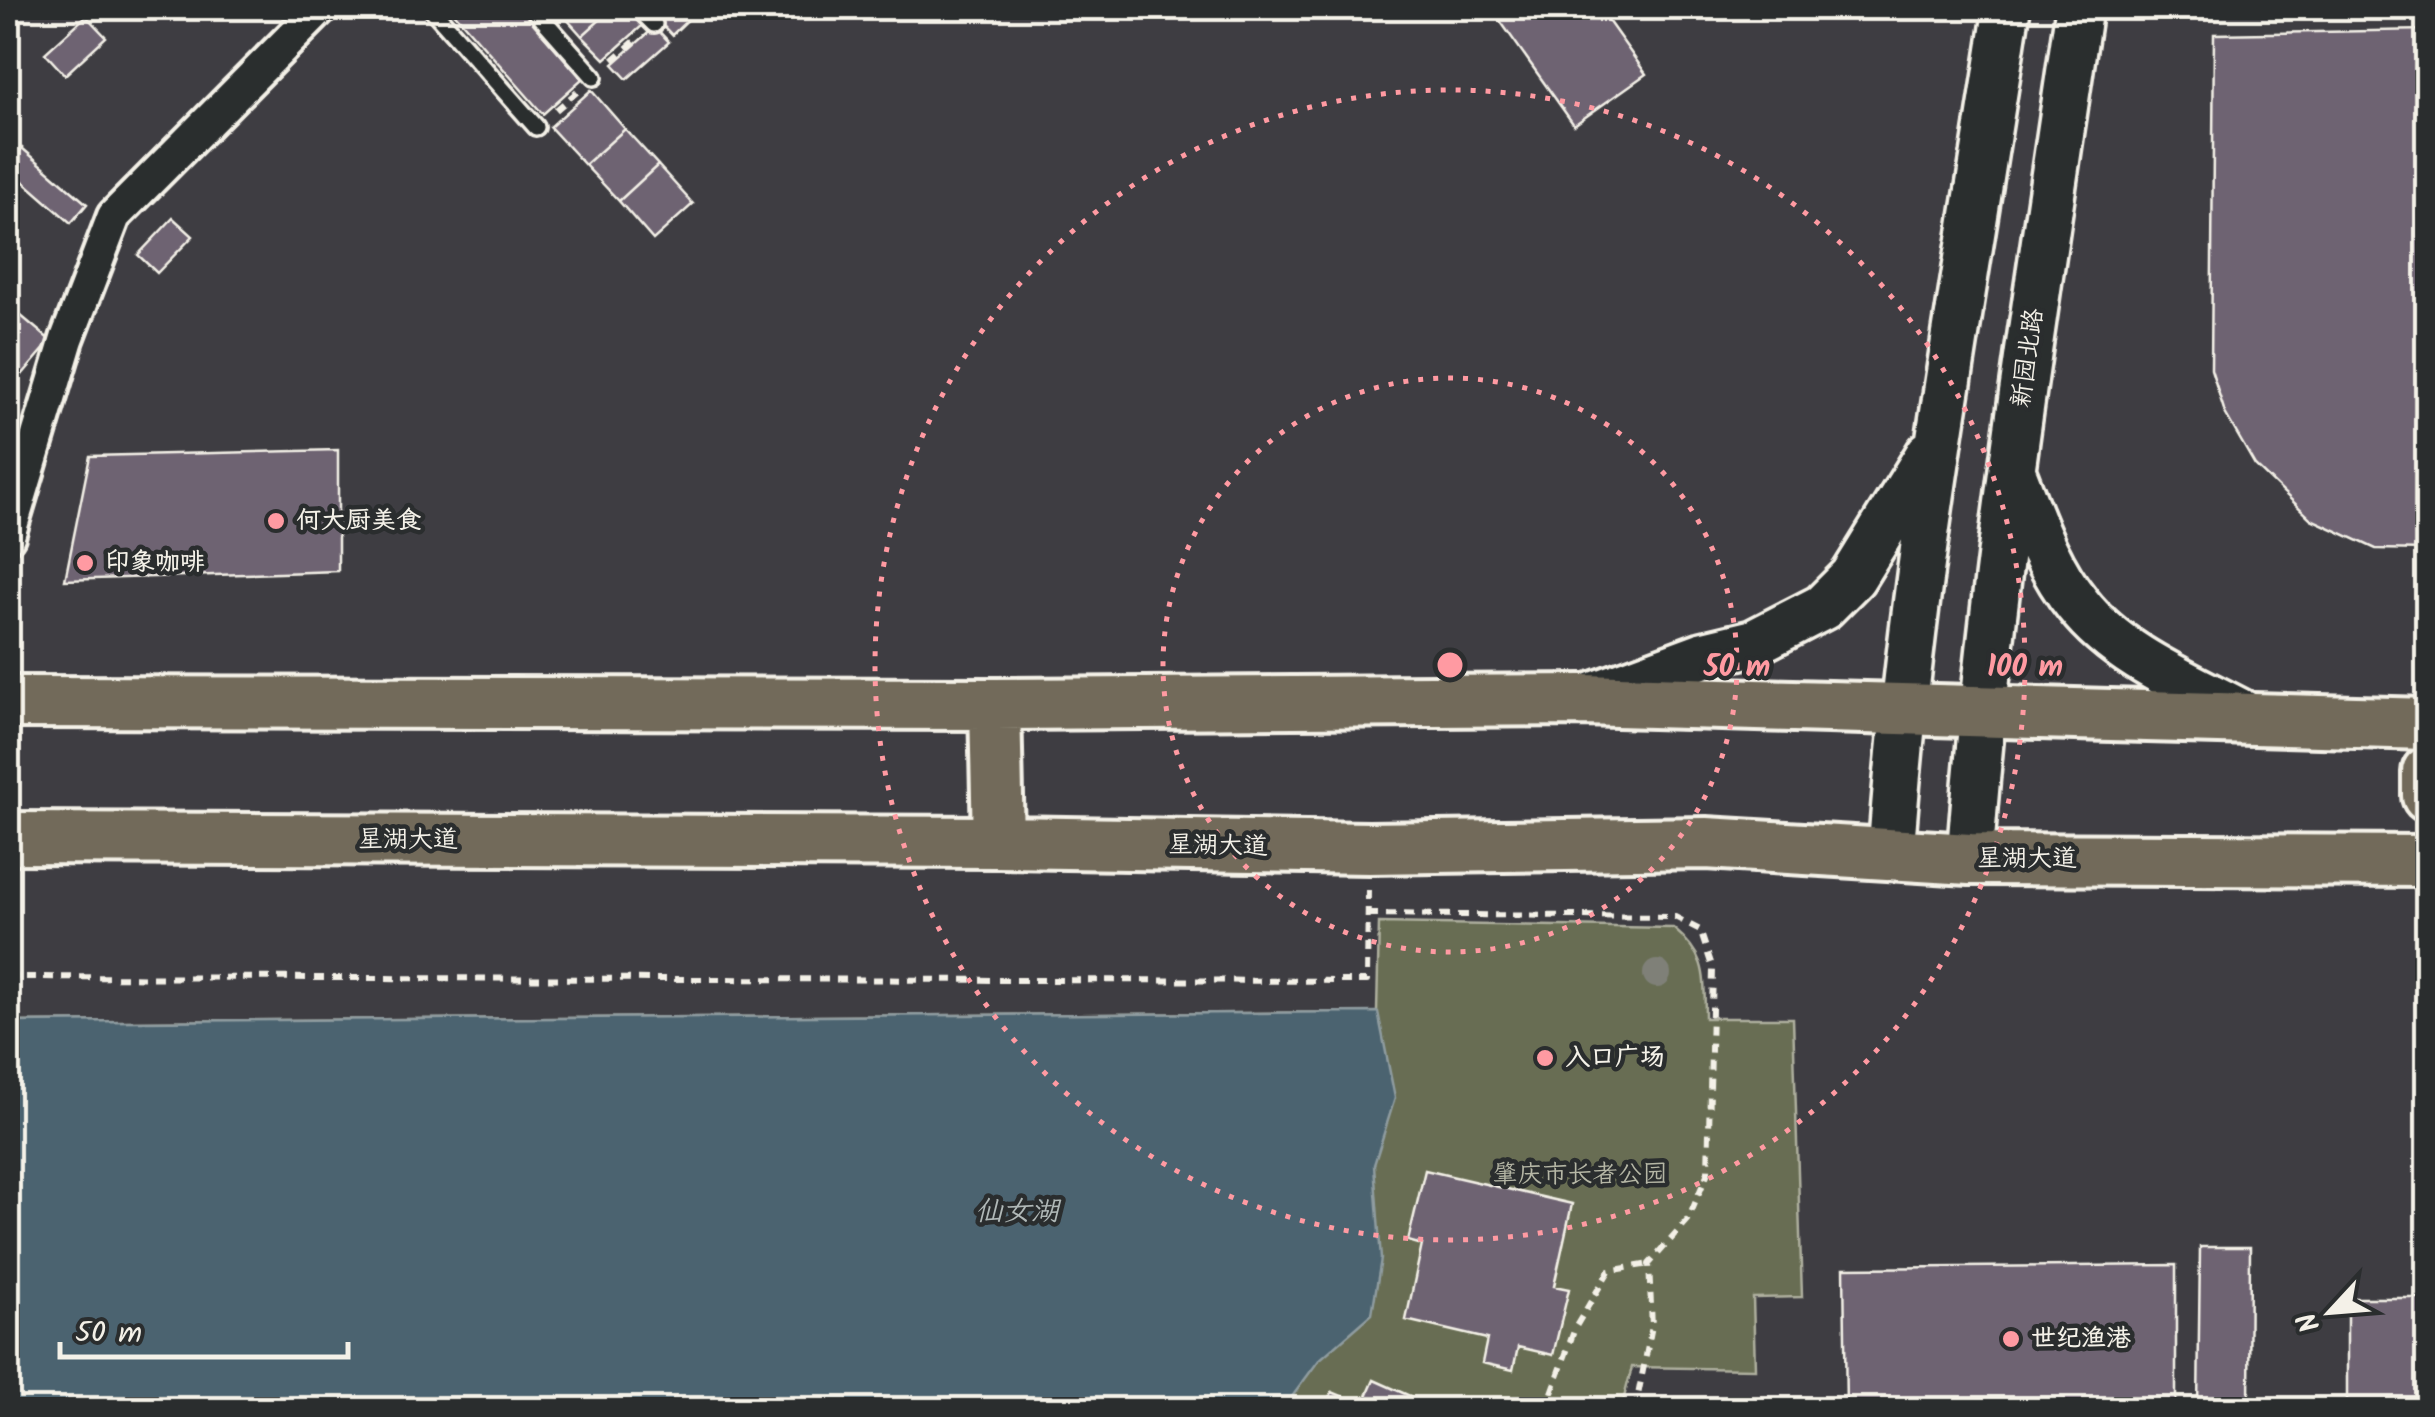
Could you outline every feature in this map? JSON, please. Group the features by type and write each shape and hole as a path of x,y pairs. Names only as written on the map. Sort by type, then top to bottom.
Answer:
{"main road":[{"path":"1891,854 1901,706 1938,439 2008,8"},
{"name":"新园北路","path":"1970,858 1981,708 2079,8"},
{"path":"1988,137 2010,159 2035,162 2060,138"},
{"path":"1583,700 1703,655 1753,643 1823,607 1853,577 1938,439"},
{"path":"2012,470 2049,562 2079,607 2110,637 2253,719"},
{"path":"8,702 995,704 1583,700 1981,708 2428,724"},
{"path":"995,704 998,842"},
{"path":"2428,772 2428,796"},
{"name":"星湖大道","path":"8,838 998,842 1369,848 1706,843 1970,858 2428,861"}],"street":[{"path":"8,536 68,339 114,216 321,8"}],"lane":[{"path":"430,8 536,127"},
{"path":"534,8 594,76"},
{"path":"638,8 654,24"}],"path":[{"path":"8,977 1368,981 1369,848"},
{"path":"1368,914 1676,917 1700,930 1713,970 1708,1172 1688,1220 1649,1264 1609,1271 1575,1328 1546,1410"},
{"path":"1635,1410 1652,1326 1649,1264"}],"green space":[{"name":"仙女湖","path":"1379,923 1673,928 1693,948 1702,968 1705,1018 1793,1018 1802,1297 1753,1298 1755,1369 1632,1367 1621,1409 8,1409 8,1022 1377,1012"}],"water":[{"name":"仙女湖","path":"1378,1012 1395,1098 1374,1165 1381,1259 1372,1314 1319,1360 1283,1409 8,1409 8,1022"}],"building":[{"path":"450,8 520,8 582,79 543,114"},
{"path":"557,8 613,8 582,36"},
{"path":"613,8 625,8 642,26 605,59 582,36"},
{"path":"700,8 672,35 649,11"},
{"path":"1491,8 1599,8 1646,74 1574,125"},
{"path":"86,16 106,37 65,75 45,53"},
{"path":"655,27 669,42 627,79 613,64"},
{"path":"2428,30 2428,550 2376,549 2311,519 2255,465 2225,413 2211,369 2214,34"},
{"path":"591,90 625,129 585,165 550,127"},
{"path":"625,129 658,165 619,201 585,165"},
{"path":"22,148 87,204 71,223 8,168"},
{"path":"658,165 693,204 653,240 619,201"},
{"path":"173,218 193,236 157,273 138,255"},
{"path":"20,315 51,341 22,375 8,362 8,330"},
{"path":"338,450 338,571 65,580 90,456"},
{"path":"1425,1170 1572,1204 1554,1286 1569,1289 1553,1355 1518,1347 1513,1370 1482,1363 1487,1339 1406,1320 1422,1245 1408,1241"},
{"path":"2200,1247 2250,1247 2249,1410 2198,1410"},
{"name":"世纪渔港","path":"2176,1265 2176,1410 1846,1410 1844,1268"},
{"path":"2347,1298 2428,1298 2428,1410 2347,1410"},
{"path":"1374,1380 1421,1401 1417,1410 1325,1410 1332,1392 1363,1405"}],"place":[{"name":"何大厨美食","path":"276,521"},
{"name":"印象咖啡","path":"85,563"},
{"name":"入口广场","path":"1545,1058"},
{"name":"世纪渔港","path":"2011,1339"}],"park label":[{"name":"肇庆市长者公园","path":"1580,1175"}]}
